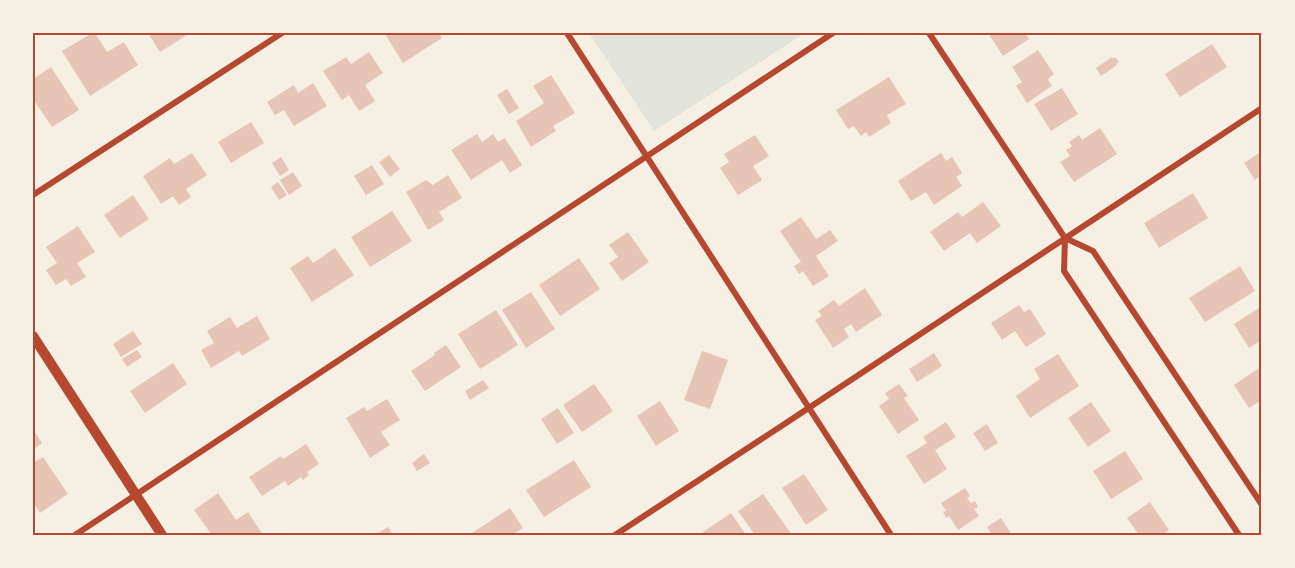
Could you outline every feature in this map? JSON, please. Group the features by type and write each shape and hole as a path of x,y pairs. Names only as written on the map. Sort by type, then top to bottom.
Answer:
{"street":[{"path":"33,195 282,33"},
{"path":"567,33 891,535"},
{"path":"75,535 833,33"},
{"path":"929,33 1065,238 1094,251 1262,505"},
{"path":"615,535 1262,108"},
{"path":"1065,238 1064,271 1239,535"},
{"path":"33,336 162,535"}],"shaded area":[{"path":"589,33 805,33 654,131"}],"building":[{"path":"95,33 107,52 124,42 138,65 90,96 62,51"},
{"path":"148,33 190,33 160,52"},
{"path":"439,33 442,38 403,63 385,34"},
{"path":"988,33 1025,33 1029,39 1003,56"},
{"path":"1212,44 1227,67 1180,97 1165,74"},
{"path":"1038,50 1054,74 1048,79 1052,86 1027,103 1016,86 1022,82 1012,67"},
{"path":"369,52 383,73 365,85 375,101 359,111 349,95 342,100 323,71 346,57 351,64"},
{"path":"1112,57 1119,62 1101,76 1096,68"},
{"path":"51,67 79,110 52,127 33,99 33,79"},
{"path":"551,75 575,113 553,126 556,131 531,147 516,121 544,103 533,86"},
{"path":"889,77 906,104 887,115 891,123 869,137 866,132 861,136 854,126 848,129 836,110"},
{"path":"313,83 327,106 294,126 284,110 275,115 267,102 294,85 298,93"},
{"path":"1062,88 1078,114 1051,131 1034,104"},
{"path":"507,89 519,108 509,114 497,95"},
{"path":"251,122 264,143 231,163 218,142"},
{"path":"1100,128 1117,154 1074,182 1060,162 1070,156 1066,150 1072,146 1069,142 1079,135 1082,140"},
{"path":"477,134 482,142 493,134 498,142 505,138 522,165 510,173 502,160 471,180 451,150"},
{"path":"755,135 769,156 753,166 762,180 738,195 720,168 729,162 724,154"},
{"path":"1262,151 1262,174 1255,180 1244,163"},
{"path":"192,153 207,175 186,189 191,197 179,205 173,196 161,204 143,176 170,158 174,164"},
{"path":"941,153 946,161 952,157 962,173 956,177 962,186 934,205 926,192 911,201 898,181"},
{"path":"389,155 400,169 390,177 379,162"},
{"path":"281,157 289,170 280,176 272,163"},
{"path":"372,165 384,184 366,195 354,176"},
{"path":"293,172 302,186 289,195 280,180"},
{"path":"448,175 462,198 439,212 444,220 428,230 406,192 426,180 433,185"},
{"path":"278,182 287,195 279,200 271,187"},
{"path":"1193,193 1208,218 1159,248 1144,223"},
{"path":"133,195 149,219 120,238 104,215"},
{"path":"983,202 1001,226 977,243 970,233 944,251 930,232 958,212 962,217"},
{"path":"392,211 412,241 370,267 351,237"},
{"path":"801,217 816,239 830,230 838,241 816,256 829,276 813,286 803,271 799,274 794,266 801,262 780,231"},
{"path":"78,226 95,252 77,263 86,277 71,286 66,279 56,285 46,270 57,263 46,247"},
{"path":"628,232 649,262 622,281 609,263 618,257 609,245"},
{"path":"335,248 354,275 312,302 290,268 308,256 313,263"},
{"path":"579,258 600,289 560,316 539,285"},
{"path":"1240,266 1255,291 1205,322 1189,298"},
{"path":"865,288 882,315 856,332 851,324 844,329 849,337 833,348 815,320 822,316 818,311 834,300 839,306"},
{"path":"531,292 555,329 526,348 502,310"},
{"path":"1019,305 1024,312 1030,309 1046,334 1026,347 1015,331 1002,340 991,323"},
{"path":"1262,306 1262,340 1249,348 1234,324"},
{"path":"496,310 518,345 480,369 458,334"},
{"path":"257,316 270,339 242,356 239,351 211,368 201,350 214,343 207,331 230,317 237,328"},
{"path":"133,331 142,344 121,357 113,344"},
{"path":"446,345 461,367 425,391 411,371"},
{"path":"137,350 142,357 127,367 122,359"},
{"path":"702,351 728,360 710,409 684,400"},
{"path":"934,353 942,366 917,382 909,369"},
{"path":"1058,354 1079,386 1030,418 1016,396 1040,379 1034,369"},
{"path":"173,363 187,384 145,413 130,391"},
{"path":"1262,366 1262,400 1249,408 1234,385"},
{"path":"483,380 489,388 470,400 465,391"},
{"path":"594,384 613,411 582,432 563,405"},
{"path":"899,384 908,396 904,398 919,420 898,434 879,406 889,399 885,393"},
{"path":"387,399 400,420 381,432 390,445 370,458 346,418 364,407 367,411"},
{"path":"660,401 679,431 656,446 637,416"},
{"path":"1091,402 1111,431 1088,447 1068,418"},
{"path":"558,408 574,433 557,444 541,419"},
{"path":"946,422 956,437 935,450 947,469 924,484 906,456 927,443 923,437"},
{"path":"987,424 998,443 985,451 973,433"},
{"path":"33,429 42,443 33,450"},
{"path":"306,444 319,464 307,472 309,475 303,480 301,477 288,486 285,481 262,496 249,477 281,456 283,459"},
{"path":"1125,451 1143,479 1111,499 1093,471"},
{"path":"424,454 430,463 417,471 412,463"},
{"path":"43,457 68,494 40,513 33,502 33,463"},
{"path":"574,460 591,487 544,517 526,490"},
{"path":"804,474 828,510 806,525 782,488"},
{"path":"965,488 970,496 967,498 971,503 975,501 978,507 974,509 979,516 958,530 949,516 946,518 943,512 946,511 941,503"},
{"path":"218,493 236,520 248,512 263,535 212,535 194,510"},
{"path":"763,494 792,535 755,535 738,511"},
{"path":"1150,502 1169,530 1162,535 1139,535 1127,518"},
{"path":"510,508 523,528 512,535 473,535 472,533"},
{"path":"731,513 746,535 699,535"},
{"path":"1001,518 1012,535 992,535 987,527"},
{"path":"388,527 393,535 375,535"}]}
